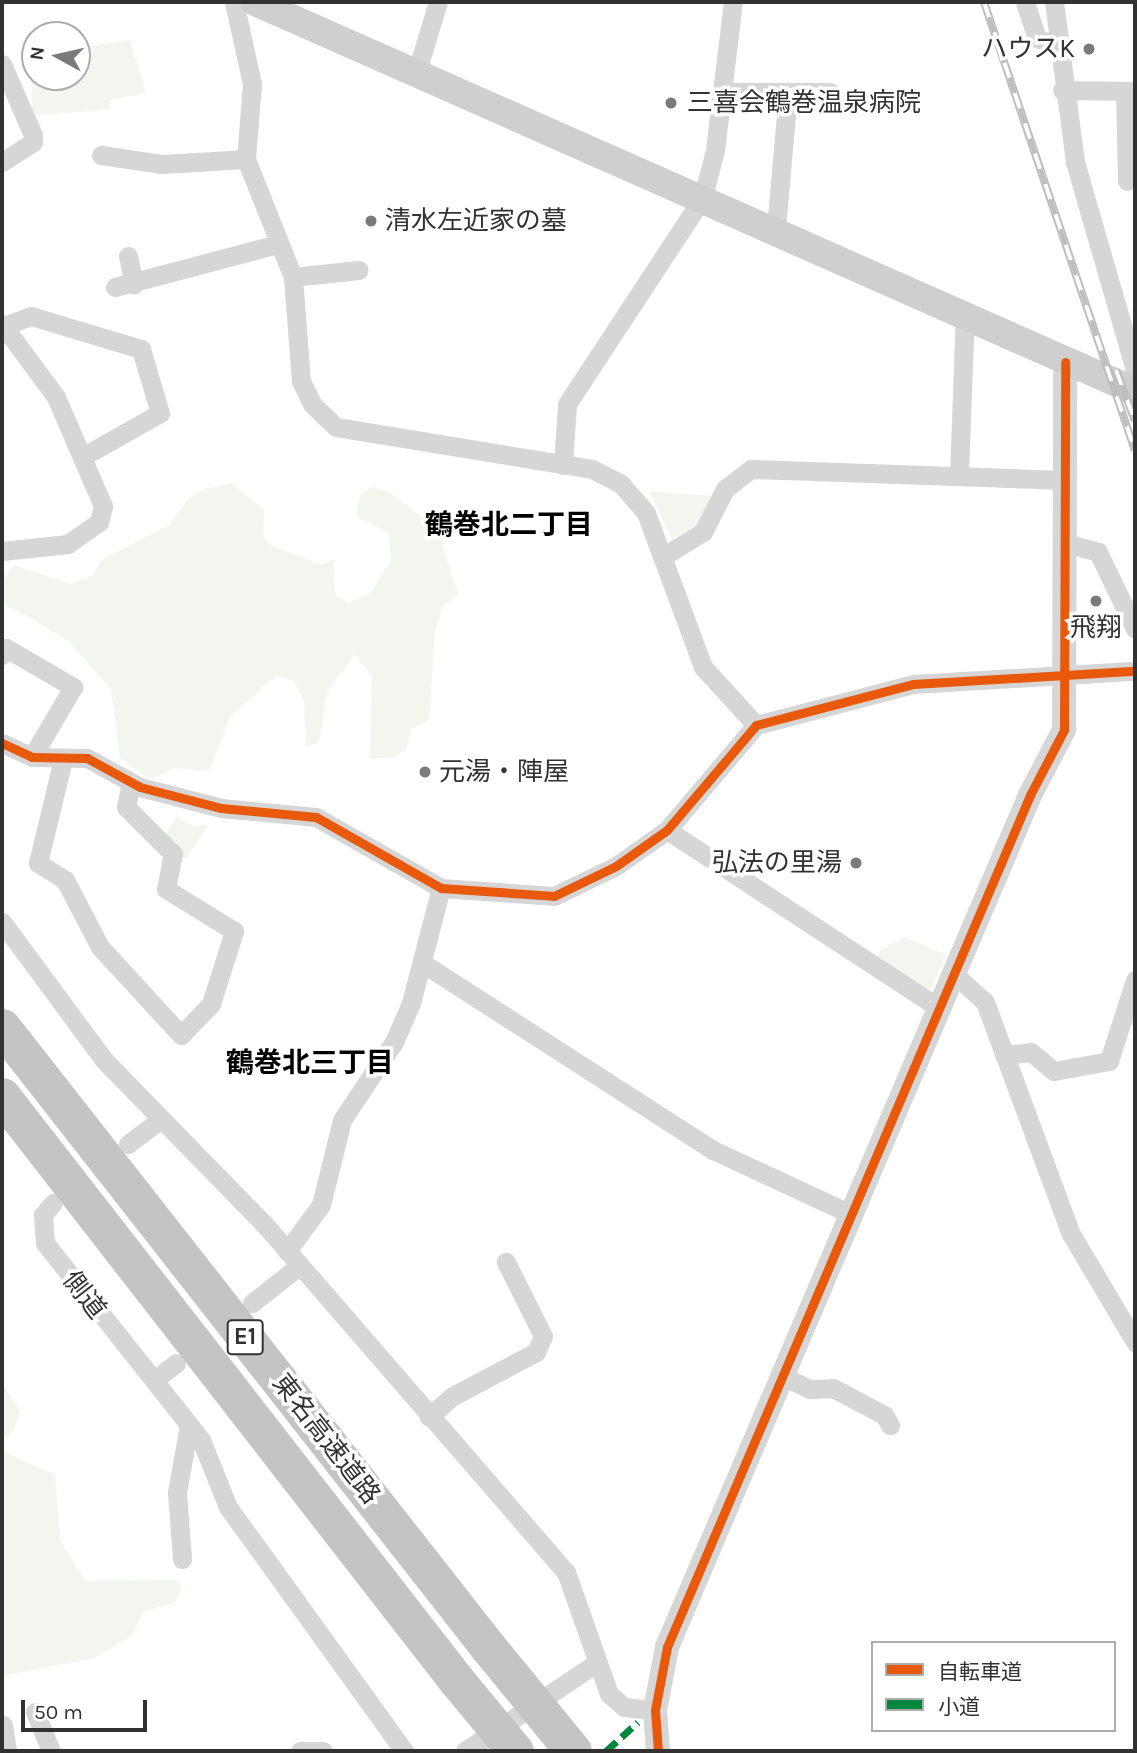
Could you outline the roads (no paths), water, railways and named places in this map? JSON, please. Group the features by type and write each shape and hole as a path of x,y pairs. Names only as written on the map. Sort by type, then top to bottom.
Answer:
{"highway":[{"name":"東名高速道路","path":"2,1027 488,1647 573,1751"},
{"name":"東名高速道路","path":"2,1096 514,1751"}],"main road":[{"path":"255,2 776,229 1065,362 1135,391"}],"street":[{"path":"234,2 252,84 246,159 293,277 301,381 336,427 599,472 634,495 662,557 703,667 756,725"},
{"path":"416,71 438,2"},
{"path":"563,465 567,404 703,197 722,92 733,2"},
{"path":"1025,2 1037,38 1057,46"},
{"path":"1054,2 1062,90 1075,162 1135,370"},
{"path":"2,64 33,135 33,142 2,162"},
{"path":"1062,90 1130,91 1127,181"},
{"path":"722,92 830,92"},
{"path":"776,229 788,92"},
{"path":"101,155 162,164 246,159"},
{"path":"128,256 124,285 278,244"},
{"path":"293,277 359,270"},
{"path":"959,475 965,315"},
{"path":"2,551 68,544 99,522 103,506 56,397 3,325 31,316 141,349 160,413 82,457"},
{"path":"658,1751 655,1710 667,1647 954,975 1064,730 1068,676 1063,480 1065,362"},
{"path":"662,557 703,532 725,489 751,469 1063,480"},
{"path":"1065,542 1098,552 1135,629"},
{"path":"2,655 6,648 73,687 32,757"},
{"path":"2,743 32,757 87,758 131,783 221,808 316,817 441,888 554,896 616,866 667,830 756,725 913,684 1135,671"},
{"path":"63,759 38,863 65,880 100,947 181,1035 211,1004 233,931 166,888 173,854 126,807 131,783"},
{"path":"667,830 941,1009"},
{"path":"252,1303 293,1258 321,1205 342,1120 394,1042 424,964 441,888"},
{"path":"2,922 104,1060 293,1258 566,1572 584,1610 595,1664 609,1694 624,1707 655,1710"},
{"path":"424,964 712,1150 853,1215"},
{"path":"954,975 985,1002 1071,1234 1135,1342"},
{"path":"1004,1055 1031,1052 1054,1071 1109,1061 1135,981"},
{"path":"128,1144 161,1119"},
{"name":"側道","path":"53,1203 43,1215 45,1242 93,1311 156,1378 189,1425 228,1507 404,1751"},
{"path":"429,1417 451,1397 536,1352 543,1336 506,1262"},
{"path":"156,1378 176,1363"},
{"path":"784,1377 810,1389 833,1388 884,1415 890,1425"},
{"path":"182,1559 177,1492 189,1425"},
{"path":"465,1751 595,1664"},
{"path":"35,1712 51,1751"},
{"path":"3,1725 7,1751"},
{"path":"300,1751 323,1751"}],"railway":[{"path":"984,2 1135,450"},
{"path":"1116,370 1135,421"}],"place":[{"name":"ハウスK","path":"1089,49"},
{"name":"三喜会鶴巻温泉病院","path":"671,103"},
{"name":"清水左近家の墓","path":"371,221"},
{"name":"飛翔","path":"1096,601"},
{"name":"元湯・陣屋","path":"425,772"},
{"name":"弘法の里湯","path":"856,863"}],"district":[{"name":"鶴巻北二丁目","path":"509,525"},
{"name":"鶴巻北三丁目","path":"310,1063"}]}
